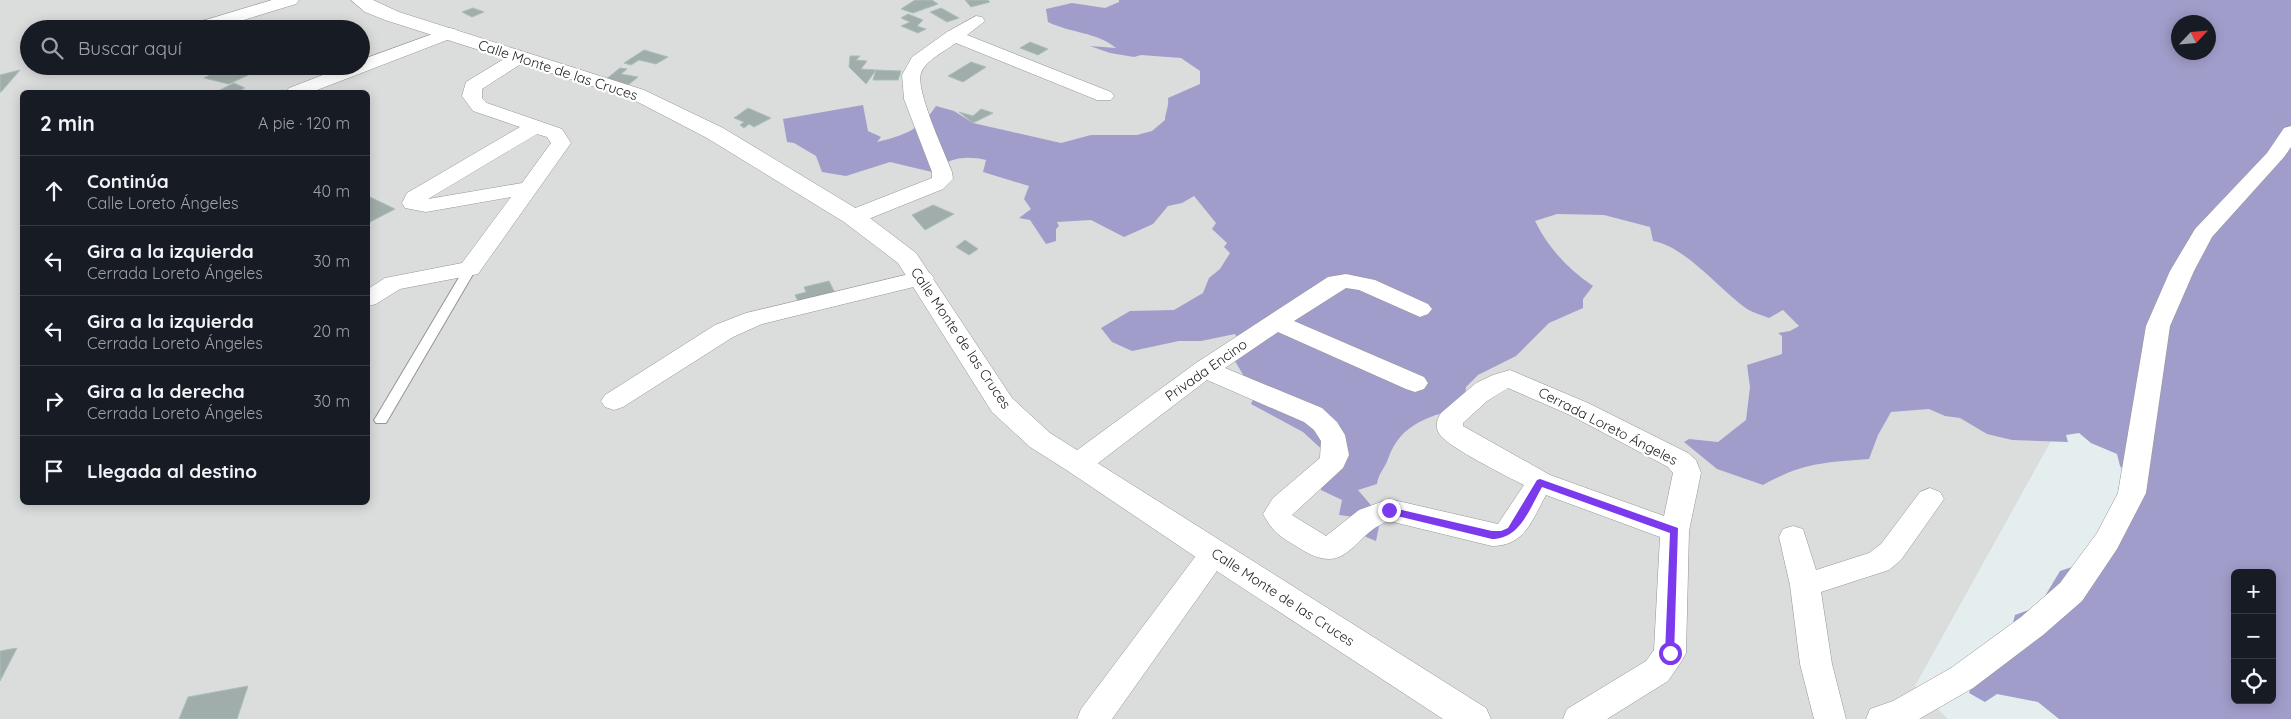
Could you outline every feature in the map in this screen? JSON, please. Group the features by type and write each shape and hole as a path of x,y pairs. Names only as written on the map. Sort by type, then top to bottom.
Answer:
{"street":[{"path":"224,20 290,0"},
{"name":"Calle Monte de las Cruces","path":"360,0 386,13 518,58 637,94 715,133 853,218 890,243 907,258 922,278 1002,404 1040,440 1080,462 1214,553 1473,719"},
{"path":"853,218 936,185 942,179 942,172 914,100 911,75 919,61 976,21"},
{"path":"370,64 449,34"},
{"path":"953,36 1104,96"},
{"path":"370,298 393,284 470,269 560,144 555,133 480,107 472,100 470,93 473,86 518,58"},
{"path":"301,90 341,75"},
{"path":"527,188 426,206 413,203 415,198 536,126"},
{"path":"1882,719 1904,711 1962,678 2032,626 2071,592 2107,542 2132,493 2158,326 2182,271 2203,234 2274,157 2291,132"},
{"path":"614,401 724,330 755,318 922,278"},
{"name":"Privada Encino","path":"1080,462 1205,370 1336,282 1346,279 1358,282 1420,309"},
{"path":"1276,322 1415,383"},
{"path":"1205,370 1313,415 1324,422 1332,434 1336,448 1333,462 1276,514 1282,524 1323,550 1341,543 1366,518 1375,512 1389,510 1492,535 1503,535 1511,530 1540,482"},
{"name":"Cerrada Loreto Ángeles","path":"1510,379 1588,413 1678,460 1686,467 1688,474 1675,531 1540,482 1456,435 1450,429 1450,420 1492,384 1510,379"},
{"path":"1805,585 1879,562 1891,552 1930,500"},
{"path":"1580,719 1658,671 1670,653 1675,531"},
{"path":"1793,537 1805,585 1816,664 1830,719"},
{"path":"1093,719 1214,553"}],"lane":[{"path":"381,420 470,269"}],"shaded area":[{"path":"0,0 2291,0 2267,52 1915,686 1948,719 0,719"},
{"path":"1119,0 2291,0 2291,719 2059,719 2038,702 1997,694 1985,702 1969,693 1976,673 2011,630 2015,615 2048,603 2045,596 2060,571 2075,566 2096,551 2131,480 2120,466 2117,454 2091,443 2079,433 2066,435 2068,442 2012,440 1987,434 1960,418 1945,416 1929,409 1891,412 1878,435 1869,459 1814,465 1790,472 1763,485 1717,469 1684,442 1689,439 1718,442 1746,420 1750,387 1747,365 1782,354 1782,336 1778,333 1790,331 1799,326 1783,310 1769,318 1747,309 1690,260 1677,251 1653,241 1650,227 1604,215 1557,214 1535,221 1546,241 1560,258 1575,273 1593,286 1583,299 1583,308 1549,323 1516,356 1478,375 1466,387 1464,407 1418,422 1401,437 1394,447 1377,484 1358,490 1381,517 1376,541 1366,537 1354,517 1339,515 1342,500 1321,490 1321,470 1328,455 1303,432 1251,404 1255,395 1232,356 1239,340 1235,334 1201,341 1179,341 1132,351 1112,342 1101,328 1130,311 1174,310 1203,293 1209,278 1220,269 1230,253 1224,247 1227,243 1212,229 1216,223 1194,196 1182,203 1168,206 1153,224 1124,237 1091,220 1057,222 1059,226 1056,229 1056,241 1046,244 1030,220 1019,218 1031,209 1024,199 1029,186 983,172 986,160 957,159 938,167 932,172 890,162 846,176 822,172 816,156 794,143 787,142 783,119 863,105 868,131 881,137 877,142 904,134 918,126 936,106 954,111 973,123 1061,143 1091,135 1137,135 1152,131 1165,120 1168,98 1200,84 1200,71 1181,58 1141,55 1134,57 1110,53 1090,46 1116,48 1100,39 1048,22 1046,9 1072,3 1105,8 1119,2"}],"building":[{"path":"915,0 932,0 938,4 913,13 901,9"},
{"path":"965,0 988,0 990,2 971,7"},
{"path":"473,8 484,12 472,17 462,12"},
{"path":"941,8 959,18 947,22 930,12"},
{"path":"908,14 923,20 917,26 926,29 918,33 901,26 910,22 901,18"},
{"path":"1030,42 1048,49 1038,55 1020,48"},
{"path":"644,50 668,57 656,64 639,60 631,65 624,63"},
{"path":"850,56 860,56 856,60 867,61 861,69 876,70 866,84 849,67"},
{"path":"971,62 986,67 963,82 948,76"},
{"path":"620,68 627,69 621,74 638,77 628,85 605,80"},
{"path":"20,70 1,92 0,92 0,75"},
{"path":"876,70 901,71 898,80 873,80"},
{"path":"210,75 248,75 229,84 204,78"},
{"path":"234,83 245,88 241,90 220,90"},
{"path":"748,108 771,118 754,127 749,124 744,128 740,125 744,122 734,118"},
{"path":"981,109 993,113 973,123 959,112 973,116"},
{"path":"370,197 395,209 370,222"},
{"path":"933,205 954,214 925,230 912,215"},
{"path":"965,240 978,249 969,255 956,247"},
{"path":"829,281 835,293 799,303 795,295 806,292 804,287"},
{"path":"17,648 0,681 0,651"},
{"path":"248,686 237,719 179,719 188,697"}],"route":[{"path":"1389,510 1492,535 1503,535 1511,530 1540,482 1675,531 1670,653"}]}
